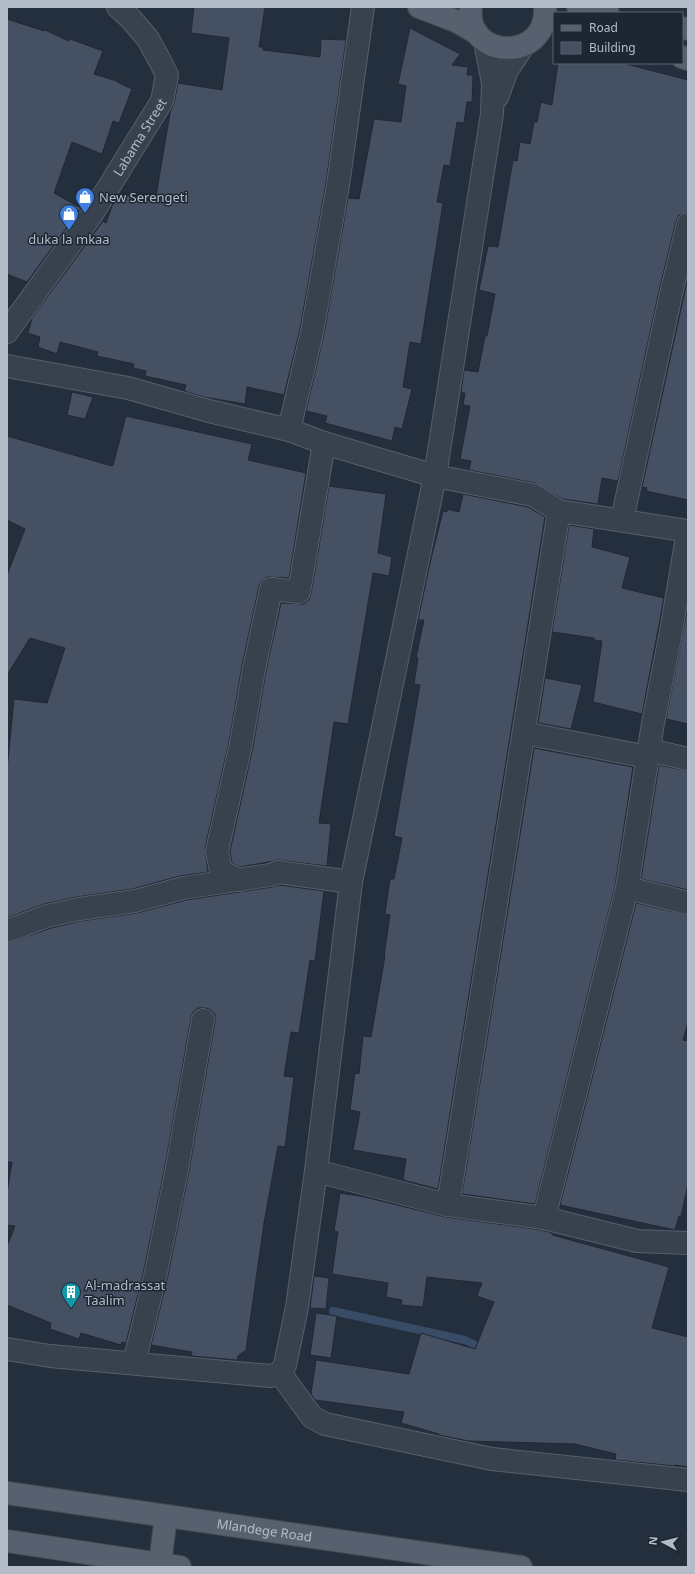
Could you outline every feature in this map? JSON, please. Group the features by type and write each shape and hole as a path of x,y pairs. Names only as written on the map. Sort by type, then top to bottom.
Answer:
{"main road":[{"path":"419,7 451,19 494,46 504,49 553,37"},
{"path":"471,7 470,12 472,24 481,38"},
{"path":"527,43 539,33 544,24 545,7"},
{"path":"578,7 603,12"},
{"name":"Mlandege Road","path":"7,1493 515,1567"},
{"path":"7,1541 170,1566 166,1516"}],"street":[{"name":"Labama Street","path":"7,332 92,214 162,101 167,75 148,39 131,19 118,7"},
{"path":"289,430 312,332 338,185 363,7"},
{"path":"7,1348 50,1356 270,1376 280,1372 285,1365 297,1306 316,1171 351,882 435,476 492,114 493,83 481,38"},
{"path":"492,114 507,70 527,43"},
{"path":"622,520 671,294 688,224"},
{"path":"7,366 128,388 209,411 289,430 324,443 435,476 533,495 559,511 688,531 672,632 648,753 627,888 544,1218"},
{"path":"240,880 221,871 217,851 241,744 254,669 271,588 299,592 324,443"},
{"path":"448,1205 559,511"},
{"path":"524,733 688,759"},
{"path":"7,931 43,917 78,909 134,901 183,888 270,875 278,872 351,882"},
{"path":"627,888 688,903"},
{"path":"134,1363 155,1276 176,1174 203,1020"},
{"path":"316,1171 448,1205 544,1218 637,1241 688,1243"},
{"path":"280,1372 312,1417 325,1424 492,1459 688,1480"}],"building":[{"path":"194,7 265,7 259,47 263,47 263,50 320,57 321,39 346,40 326,183 300,329 284,395 247,387 245,404 204,397 184,391 186,385 145,376 146,371 133,368 134,364 97,356 98,352 60,342 57,354 38,347 40,337 28,333 32,318 103,221 106,223 112,206 120,193 155,202 170,113 174,103 178,83 222,90 229,38 191,33"},
{"path":"7,19 44,31 45,30 69,41 70,39 103,51 94,74 117,81 132,89 119,123 113,121 102,154 72,142 54,193 81,208 27,282 7,274"},
{"path":"410,28 460,54 452,65 468,67 467,75 473,75 472,102 467,102 464,123 457,122 450,166 444,165 437,202 443,203 421,344 410,342 403,387 412,389 402,429 395,427 392,441 325,423 327,416 306,411 324,334 348,198 359,199 374,119 401,122 406,86 398,84"},
{"path":"558,64 626,64 688,80 688,212 679,215 676,221 659,291 618,481 602,478 598,504 563,499 535,483 469,470 471,461 460,459 470,406 463,405 465,393 461,393 464,370 478,372 495,294 479,290 488,246 498,247 513,160 517,161 520,142 530,144 534,122 537,122 541,102 552,105"},
{"path":"688,277 688,500 646,491 647,488 642,487"},
{"path":"72,392 93,397 85,419 67,415"},
{"path":"126,416 252,444 248,460 306,473 289,578 267,577 259,586 242,666 229,742 205,848 208,872 180,876 132,889 77,897 44,904 7,918 7,769 14,699 47,703 65,648 30,638 7,675 7,575 25,529 7,520 7,436 112,466"},
{"path":"329,486 386,494 378,553 392,557 389,576 373,573 348,724 334,722 319,823 331,824 327,866 279,860 240,867 232,863 230,851 253,747 266,671 281,603 303,604 309,600"},
{"path":"463,494 528,507 545,517 438,1189 403,1180 406,1159 353,1150 360,1112 350,1110 355,1073 359,1074 363,1036 371,1037 385,956 390,915 385,914 390,879 394,879 402,838 394,836 420,685 414,684 418,658 416,658 424,620 418,620 443,511 447,512 447,509 459,512"},
{"path":"569,525 594,529 592,547 630,557 622,588 664,598 642,714 593,702 602,641 594,640 594,638 552,632"},
{"path":"688,606 688,724 666,719"},
{"path":"545,678 582,685 571,729 538,723"},
{"path":"534,748 633,767 615,886 535,1204 462,1194"},
{"path":"659,765 688,771 688,890 641,879"},
{"path":"279,885 324,891 315,961 310,960 299,1033 291,1032 284,1076 294,1077 285,1147 278,1146 264,1223 246,1350 238,1356 237,1360 191,1356 192,1352 151,1345 167,1280 188,1176 215,1022 215,1015 211,1010 206,1008 198,1008 193,1012 191,1018 164,1172 143,1274 126,1343 122,1342 121,1345 81,1333 79,1339 50,1329 51,1323 7,1305 7,1246 15,1226 7,1225 7,1193 12,1162 7,1162 7,943 51,928 81,921 137,913 186,900"},
{"path":"636,903 688,915 688,1022 683,1040 688,1041 688,1185 681,1216 679,1216 675,1230 560,1205"},
{"path":"340,1193 365,1197 446,1217 542,1230 552,1233 552,1235 669,1267 652,1328 688,1337 688,1467 615,1460 616,1454 575,1444 469,1441 439,1435 401,1423 404,1412 315,1400 311,1394 316,1360 409,1374 421,1333 475,1349 494,1302 477,1296 482,1283 427,1277 423,1307 401,1305 402,1300 386,1297 388,1283 332,1274 338,1232 334,1231"},
{"path":"314,1276 329,1278 326,1309 310,1308"},
{"path":"316,1313 337,1316 331,1358 310,1355"}],"waterway":[{"path":"333,1311 465,1340 486,1350"}],"place":[{"name":"New Serengeti","path":"85,214"},
{"name":"duka la mkaa","path":"69,231"},
{"name":"Al-madrassat Taalim","path":"71,1309"}]}
